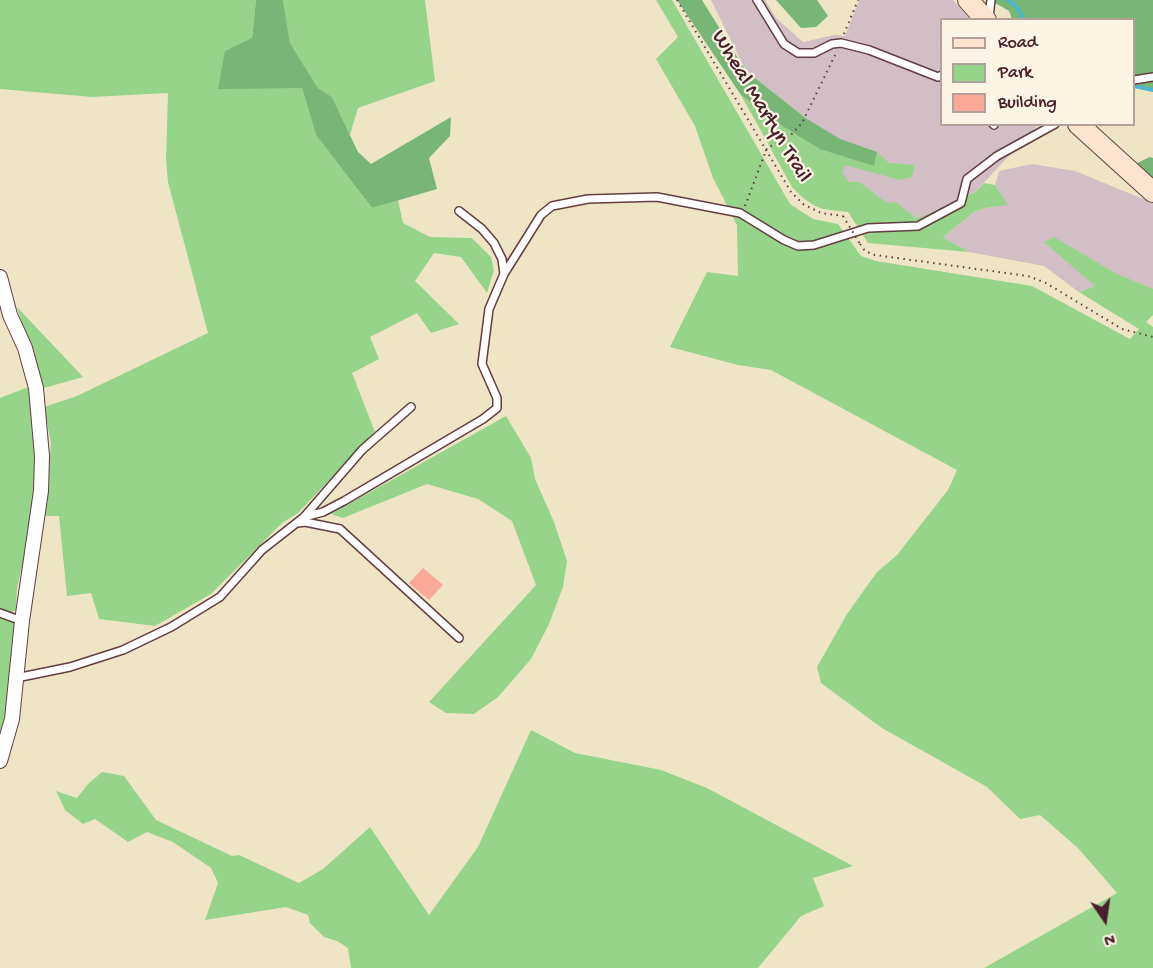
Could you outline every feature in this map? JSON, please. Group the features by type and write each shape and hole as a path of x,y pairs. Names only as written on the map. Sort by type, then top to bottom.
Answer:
{"main road":[{"path":"968,0 986,18"},
{"path":"1080,126 1153,192"}],"street":[{"path":"0,277 10,315 25,348 36,388 41,432 41,491 22,621 12,719 0,761"}],"lane":[{"path":"757,0 784,44 798,53 814,53 832,44 841,43 869,50 940,79"},
{"path":"988,18 991,0"},
{"path":"1135,80 1153,77"},
{"path":"304,517 322,512 344,501 483,419 497,408 497,398 482,364 489,309 504,274 541,215 552,206 588,199 657,196 740,213 784,240 798,246 814,245 868,228 918,226 961,203 967,179 997,156 1051,126"},
{"path":"459,211 482,229 494,243 502,259 504,274"},
{"path":"16,678 89,662 123,650 171,627 220,597 262,550 304,517 362,450 411,407"},
{"path":"296,523 305,522 340,529 459,638"},
{"path":"0,613 22,621"}],"path":[{"name":"Wheal Martyn Trail","path":"677,0 767,148 791,192 803,204 821,213 843,216 865,251 875,255 1028,276 1046,283 1122,329 1153,338"},
{"path":"740,213 746,204 767,148 789,137 802,123 841,43 858,0"}],"shaded area":[{"path":"711,0 765,0 776,18 803,42 834,35 845,36 859,0 953,0 969,18 940,18 940,126 1037,126 975,192 910,223 784,152 807,119 746,71"},
{"path":"1032,164 1075,171 1153,203 1153,298 1095,286 1079,292 1044,266 969,252 943,237 974,212 1007,205 995,185 999,171"}],"green space":[{"path":"0,0 256,0 252,38 302,88 316,135 372,208 398,200 403,223 430,237 472,238 491,257 494,270 487,293 461,257 434,253 415,281 459,324 431,333 417,313 370,337 379,359 352,373 375,432 298,513 282,523 211,594 155,626 99,619 91,593 67,596 59,516 45,516 51,443 44,407 77,396 208,333 168,182 166,159 168,93 92,97 0,89"},
{"path":"256,0 283,0 290,43 318,88 332,97 358,152 371,164 451,117 450,136 429,158 437,189 372,208 316,135 302,88 218,89 225,51 252,38"},
{"path":"283,0 425,0 435,81 358,108 350,135 332,97 318,88 290,43"},
{"path":"656,0 672,0 790,204 813,219 838,224 861,256 876,261 1032,286 1130,339 1139,329 1079,292 1095,286 1044,242 1054,237 1115,273 1153,289 1153,315 1146,322 1153,327 1153,968 984,968 1117,893 1078,848 1040,815 1020,819 987,787 882,728 821,683 817,667 847,614 877,572 897,555 948,490 957,470 771,370 738,365 670,347 707,272 738,276 737,225 713,178 695,126 656,59 678,37"},
{"path":"677,0 702,0 746,71 807,119 840,139 877,152 874,166 820,149 782,126 741,95"},
{"path":"776,0 817,0 828,16 816,27 801,28"},
{"path":"990,0 1153,0 1153,89 1135,85 1135,18 1012,18 1009,11"},
{"path":"741,95 782,126 820,149 873,165 877,152 889,163 915,165 912,177 900,180 845,165 842,173 849,182 859,182 887,203 896,202 917,219 975,192 984,183 995,185 1008,205 974,212 943,237 969,252 868,243 848,212 815,206 792,187"},
{"path":"1150,157 1153,158 1153,181 1135,164"},
{"path":"17,307 83,377 44,388 41,385"},
{"path":"31,386 37,434 36,475 28,540 17,588 16,610 9,613 0,609 0,398"},
{"path":"506,416 531,458 535,479 554,522 567,561 563,587 549,624 531,659 498,697 474,714 446,713 429,702 536,585 512,521 478,499 427,484 343,518 331,514"},
{"path":"0,617 15,623 8,720 0,741"},
{"path":"531,730 575,753 661,770 707,788 853,866 813,878 824,906 801,916 758,968 351,968 348,948 324,937 310,923 308,915 286,907 205,920 218,883 211,868 173,842 147,832 128,842 95,819 83,824 65,810 56,791 77,798 102,772 124,776 156,820 232,856 239,855 299,883 323,869 370,827 429,915 478,847"}],"building":[{"path":"423,568 443,585 429,600 409,583"}],"waterway":[{"path":"1008,0 1017,7 1023,18"},
{"path":"1135,86 1153,90"}]}
